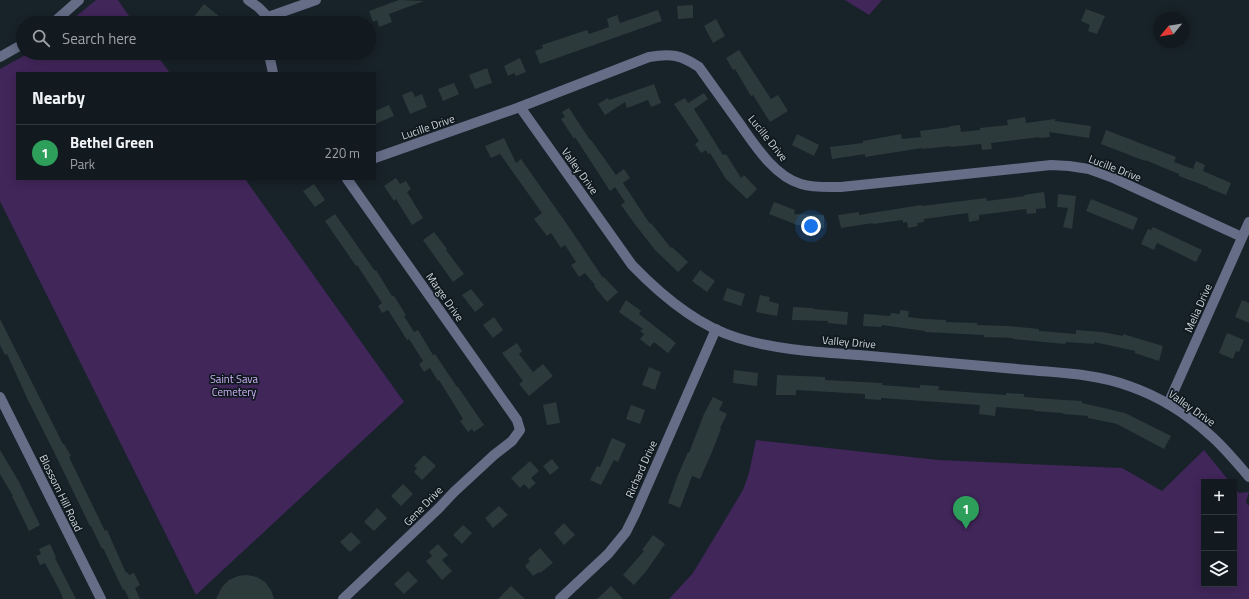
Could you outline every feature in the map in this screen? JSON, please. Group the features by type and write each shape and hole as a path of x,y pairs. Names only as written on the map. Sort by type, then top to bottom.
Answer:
{"street":[{"path":"61,16 79,0"},
{"path":"248,0 258,7 266,16"},
{"path":"278,16 316,0"},
{"path":"0,57 16,48"},
{"name":"Lucille Drive","path":"376,158 520,107 649,57 674,55 687,58 699,67 757,148 785,177 801,184 821,188 841,187 1051,165 1069,166 1089,169 1111,177 1242,237"},
{"path":"270,60 273,72"},
{"name":"Valley Drive","path":"520,107 632,265 650,284 671,301 694,317 716,329 743,339 796,350 984,366 1110,380 1129,386 1168,404 1211,435 1249,477"},
{"name":"Marge Drive","path":"348,180 517,420 520,430"},
{"name":"Melia Drive","path":"1168,404 1249,222"},
{"name":"Richard Drive","path":"560,599 608,554 626,532 716,329"},
{"name":"Blossom Hill Road","path":"0,397 101,599"},
{"name":"Gene Drive","path":"343,599 454,492 494,455 512,441 520,430"}],"green space":[{"path":"96,0 118,0 129,16 77,16"},
{"path":"845,0 882,0 869,15"},
{"name":"Saint Sava Cemetery","path":"16,60 160,60 169,72 16,72 16,180 246,180 404,402 196,595 0,201 0,69"},
{"path":"756,440 938,460 1122,468 1162,491 1204,450 1228,479 1201,479 1201,587 1237,587 1237,491 1239,493 1249,492 1246,502 1249,506 1249,599 669,599 693,573 743,490 749,473"}],"building":[{"path":"399,0 424,1 389,14 392,22 379,27 376,16 371,16 369,11"},
{"path":"204,4 219,16 195,16"},
{"path":"693,5 693,18 678,19 677,6"},
{"path":"1086,9 1105,16 1097,34 1088,31 1090,25 1081,21"},
{"path":"658,10 662,21 540,64 535,51 543,48 542,45 587,30 589,34 609,27 607,19 617,15 620,23"},
{"path":"716,19 725,36 713,43 704,26"},
{"path":"739,50 771,99 778,95 788,111 770,122 753,95 751,96 735,69 733,70 726,58"},
{"path":"520,58 526,72 516,76 514,73 508,76 504,66"},
{"path":"487,68 492,83 475,89 469,75"},
{"path":"454,83 459,94 443,101 438,89"},
{"path":"654,84 661,103 651,107 648,100 627,108 625,102 605,115 598,104 608,98 609,100"},
{"path":"412,91 415,97 422,94 427,107 410,114 402,95"},
{"path":"704,93 708,99 694,109 723,155 726,154 741,178 744,175 757,189 747,199 726,179 710,153 708,154 706,150 701,153 695,144 699,141 674,104 685,98 688,103"},
{"path":"389,105 394,116 376,124 376,111"},
{"path":"569,108 616,175 624,169 630,178 623,183 650,224 651,223 671,248 672,247 688,262 678,272 655,250 621,205 625,202 615,187 610,191 575,137 574,139 561,119 565,117 562,112"},
{"path":"1025,117 1026,123 1055,119 1055,121 1091,126 1089,138 1049,132 1050,137 991,143 992,149 982,150 981,144 922,148 865,157 865,154 832,159 830,147 863,143 863,141 901,134 902,139 921,137 920,131 950,126 960,125 961,132 980,130 980,128 1008,125 1007,120"},
{"path":"1106,130 1176,157 1174,162 1193,169 1196,161 1205,165 1203,171 1231,183 1226,195 1179,176 1179,174 1145,160 1101,144"},
{"path":"797,134 819,145 814,156 792,145"},
{"path":"504,138 516,163 521,159 603,278 604,277 618,292 607,302 585,273 579,277 571,265 576,262 565,245 561,248 551,233 547,236 534,219 542,213 500,154 491,158 485,146"},
{"path":"396,178 400,184 406,181 411,189 407,192 423,218 412,225 396,199 394,201 384,186"},
{"path":"314,184 325,200 315,207 303,191"},
{"path":"1044,192 1046,208 1036,209 1036,213 1027,214 1026,209 979,215 979,220 969,222 968,213 924,219 924,222 917,223 918,226 908,228 907,222 903,223 903,220 841,228 838,215 859,212 859,215 921,205 986,198 987,201"},
{"path":"1058,194 1076,196 1072,229 1063,227 1068,208 1057,207"},
{"path":"1091,199 1138,218 1133,230 1086,211"},
{"path":"774,202 795,210 794,214 824,215 824,228 818,228 818,234 805,234 805,225 797,225 769,214"},
{"path":"335,214 375,271 376,270 392,296 394,296 406,315 404,316 414,332 418,330 433,355 435,354 484,425 474,432 472,429 468,432 460,421 463,419 430,368 424,372 419,364 423,361 409,339 407,340 388,310 382,313 378,306 382,303 325,221"},
{"path":"1153,227 1202,250 1196,262 1157,243 1154,250 1141,244 1148,229 1151,230"},
{"path":"434,232 464,274 453,282 423,240"},
{"path":"700,270 715,281 707,292 692,281"},
{"path":"727,288 745,294 741,306 723,300"},
{"path":"471,289 484,305 475,312 462,295"},
{"path":"760,295 770,297 769,301 779,304 777,316 756,312"},
{"path":"626,300 641,311 639,314 676,343 668,353 654,342 650,347 640,339 644,334 640,331 643,329 619,312"},
{"path":"1242,300 1249,303 1249,323 1235,317"},
{"path":"793,307 848,312 847,325 828,323 828,321 792,320"},
{"path":"900,310 909,311 908,317 946,320 946,322 977,323 977,325 1008,326 1039,329 1039,331 1076,334 1076,330 1102,332 1123,336 1123,334 1163,346 1159,361 1135,353 1135,351 1094,342 1094,344 1066,342 1065,344 1013,338 984,337 984,335 925,332 882,325 881,327 863,326 864,314 890,316 891,313 900,314"},
{"path":"494,317 503,330 493,338 483,325"},
{"path":"0,319 63,444 71,456 69,457 105,531 107,530 126,573 127,572 129,575 134,573 140,585 135,588 140,599 129,599 90,526 7,354 5,355 0,345"},
{"path":"1227,333 1244,340 1239,352 1236,351 1233,359 1219,353"},
{"path":"517,343 522,351 519,354 533,372 543,364 553,376 529,396 519,384 523,381 502,353"},
{"path":"649,367 661,372 655,390 642,385"},
{"path":"734,370 758,373 757,386 733,383"},
{"path":"777,375 825,377 825,380 882,383 882,385 920,388 920,385 939,386 938,390 1006,395 1006,393 1024,394 1024,397 1082,401 1082,403 1125,413 1171,436 1164,449 1117,424 1088,418 1088,416 996,407 995,416 979,414 980,405 881,398 881,400 865,399 865,394 796,390 796,395 776,395"},
{"path":"713,397 723,402 719,410 727,414 700,479 692,476 680,508 668,503 678,475 688,452 689,453 704,414"},
{"path":"556,402 560,423 547,425 543,405"},
{"path":"631,405 645,410 640,424 626,419"},
{"path":"612,438 626,444 618,462 614,460 601,485 590,480 597,466 600,467"},
{"path":"0,450 19,482 40,525 29,531 13,496 0,474"},
{"path":"424,455 436,466 422,480 414,472 417,468 414,466"},
{"path":"552,459 559,468 550,475 543,466"},
{"path":"530,461 539,471 531,478 536,483 529,489 524,484 520,488 511,478"},
{"path":"403,484 413,494 401,506 391,496"},
{"path":"499,506 508,515 493,528 485,518"},
{"path":"377,508 387,518 374,531 364,522"},
{"path":"564,523 575,535 564,545 554,533"},
{"path":"463,525 472,533 462,544 453,535"},
{"path":"351,532 361,542 350,552 340,542"},
{"path":"653,535 665,544 647,570 634,585 623,575 644,551 642,550"},
{"path":"50,544 56,557 55,558 76,599 63,599 45,563 40,565 36,556 41,554 39,549"},
{"path":"438,544 448,555 442,560 452,571 442,580 426,561 432,556 429,552"},
{"path":"540,548 553,563 540,573 539,572 533,576 525,566 530,561 528,559"},
{"path":"408,571 418,581 404,594 394,584"},
{"path":"247,575 257,577 265,582 271,590 274,599 216,599 222,587 229,580 238,576"},
{"path":"511,586 525,599 498,599"},
{"path":"611,586 623,599 597,599"}],"place":[{"name":"Bethel Green","path":"966,529"}]}
